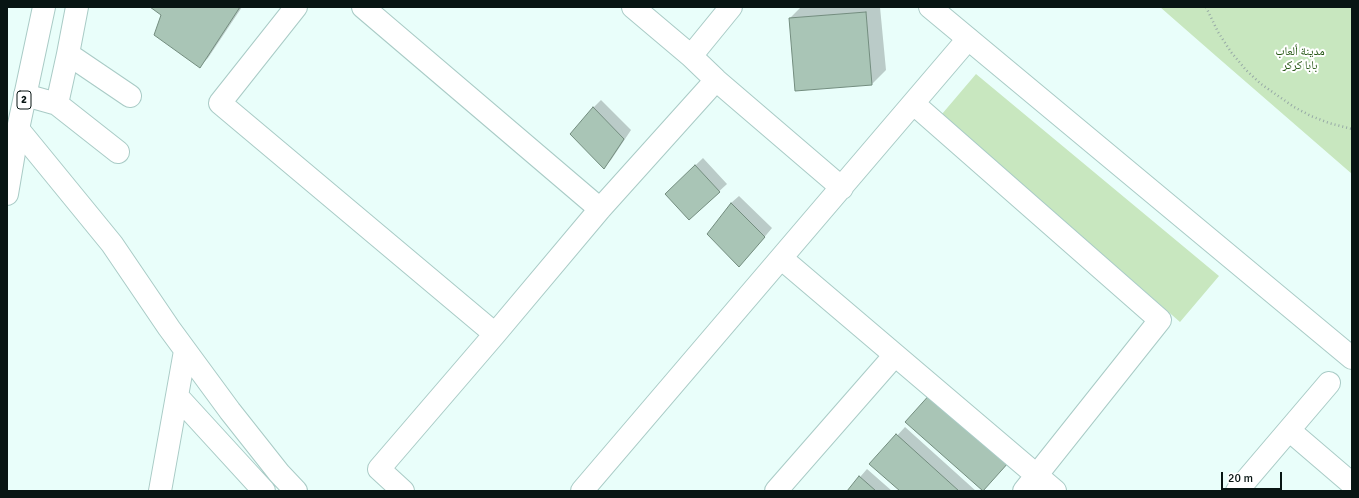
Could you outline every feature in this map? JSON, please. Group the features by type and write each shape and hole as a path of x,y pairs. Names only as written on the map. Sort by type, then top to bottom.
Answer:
{"main road":[{"name":"2","path":"7,194 12,127 25,95 44,7"},
{"path":"57,104 78,7"},
{"path":"296,7 220,103 495,334"},
{"path":"363,7 600,209"},
{"path":"633,7 842,188"},
{"path":"691,56 731,7"},
{"path":"930,7 1352,358"},
{"path":"582,491 968,39"},
{"path":"68,54 130,96"},
{"path":"403,491 379,469 600,209 716,80"},
{"path":"25,95 57,104 118,152"},
{"path":"914,104 1160,320 1030,483"},
{"path":"12,127 112,244 185,351 279,473 296,491"},
{"path":"781,258 895,355 1030,483 1055,491"},
{"path":"160,491 185,351"},
{"path":"776,491 895,355"},
{"path":"1238,491 1329,384"},
{"path":"177,396 264,491"},
{"path":"1289,430 1352,484"}],"path":[{"path":"1206,7 1218,32 1231,52 1246,70 1261,84 1294,107 1311,116 1329,123 1352,129"}],"green space":[{"name":"مدينة ألعاب بابا كركر","path":"1160,7 1352,7 1352,174 1216,56"},
{"path":"976,74 1219,276 1180,322 942,114"}],"building":[{"path":"150,7 240,7 200,68 154,35 161,15"},
{"path":"866,12 872,85 795,91 789,18"},
{"path":"593,107 624,139 604,169 570,134"},
{"path":"695,165 720,192 689,220 665,194"},
{"path":"731,203 765,237 739,267 707,234"},
{"path":"932,392 1009,462 983,491 905,422"},
{"path":"896,434 959,491 900,491 869,464"},
{"path":"859,476 876,491 847,491"}]}
